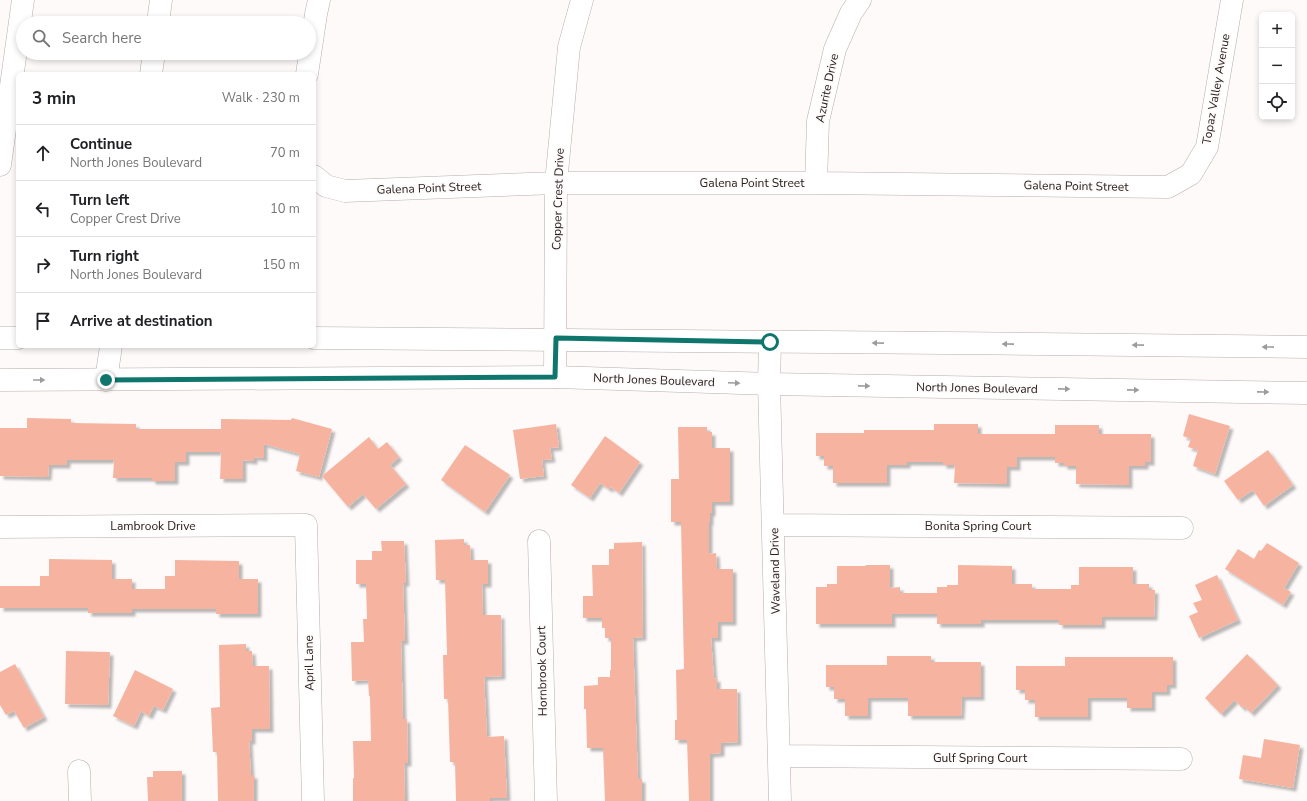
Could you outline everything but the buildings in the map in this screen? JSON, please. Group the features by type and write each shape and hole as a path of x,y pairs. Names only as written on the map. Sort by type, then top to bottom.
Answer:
{"street":[{"path":"21,16 23,0"},
{"path":"159,16 162,0"},
{"path":"316,16 319,0"},
{"name":"Copper Crest Drive","path":"555,377 556,183 568,47 582,0"},
{"name":"Azurite Drive","path":"816,183 818,121 835,49 851,13 860,0"},
{"name":"Topaz Valley Avenue","path":"1191,174 1207,147 1232,0"},
{"path":"0,165 16,50"},
{"path":"151,72 153,60"},
{"path":"307,72 309,60"},
{"name":"Galena Point Street","path":"316,178 326,186 345,191 556,183 816,183 1168,187 1191,174"},
{"path":"0,338 16,338"},
{"path":"316,338 556,338 770,342 1307,347"},
{"name":"Waveland Drive","path":"770,342 780,801"},
{"path":"106,380 111,348"},
{"name":"North Jones Boulevard","path":"0,380 555,377 770,384 1307,393"},
{"name":"Lambrook Drive","path":"0,527 306,525"},
{"name":"April Lane","path":"306,525 313,801"},
{"name":"Bonita Spring Court","path":"774,525 1182,528"},
{"name":"Hornbrook Court","path":"539,541 546,801"},
{"name":"Gulf Spring Court","path":"779,756 1181,759"},
{"path":"79,771 80,801"}],"route":[{"path":"106,380 555,377 556,338 770,342"}]}
